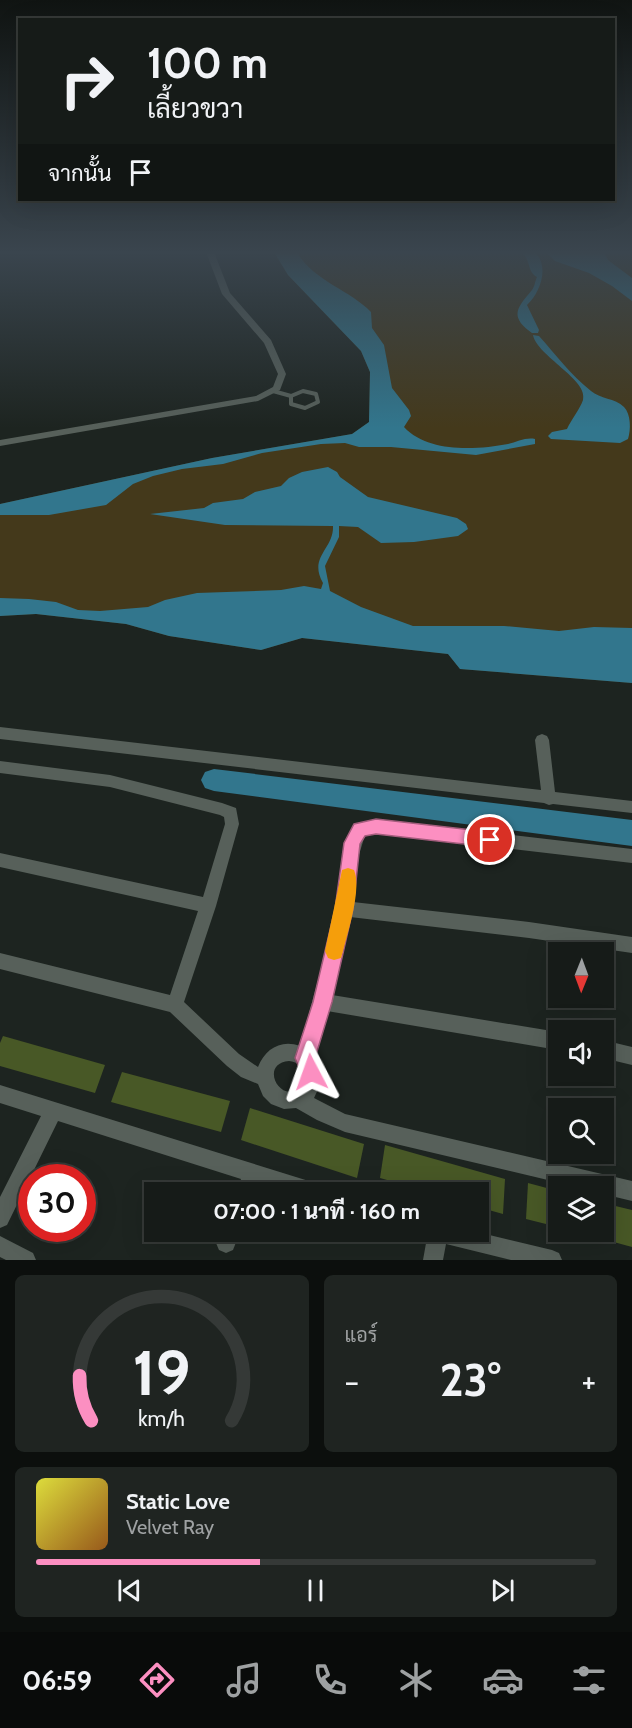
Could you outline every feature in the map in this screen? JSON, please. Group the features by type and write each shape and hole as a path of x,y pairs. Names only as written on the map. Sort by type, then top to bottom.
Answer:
{"street":[{"path":"0,443 258,398 273,391 281,381 282,374 268,342 241,311"},
{"path":"0,733 632,807"},
{"path":"542,740 549,799"},
{"path":"0,767 110,781 231,813 232,824 175,1005"},
{"path":"305,1058 322,1002 344,909 352,843 360,829 376,826 632,856"},
{"path":"0,860 208,906"},
{"path":"344,909 529,930 632,945"},
{"path":"0,961 175,1005 233,1060 247,1071 266,1079"},
{"path":"322,1002 548,1039"},
{"path":"293,1051 305,1058 312,1080 305,1094 292,1102 278,1099 272,1094 266,1079 269,1064 279,1053 293,1051"},
{"path":"614,1052 632,1056"},
{"path":"0,1094 279,1182"},
{"path":"299,1099 323,1114 345,1122 632,1191"},
{"path":"0,1218 53,1112"},
{"path":"249,1182 253,1174"},
{"path":"433,1260 436,1242"},
{"path":"475,1242 530,1257 552,1260"},
{"path":"0,1246 26,1260"}],"lane":[{"path":"273,391 291,396 298,392 308,391 316,394 319,399 312,407 298,407 291,404 291,396"}],"shaded area":[{"path":"322,311 632,311 632,683 460,669 448,654 302,638 261,650 169,636 126,624 36,614 0,616 0,504 212,458 352,434 369,422 370,372 361,351"}],"water":[{"path":"322,311 371,312 372,328 384,345 392,388 411,416 404,427 414,435 426,441 453,448 482,448 528,439 535,439 535,444 476,455 391,447 359,447 345,443 321,444 262,453 223,464 182,469 153,476 133,484 106,505 49,515 0,515 0,504 212,458 352,434 369,422 370,372 361,351"},
{"path":"530,311 539,330 538,333 532,333 520,322 518,312"},
{"path":"533,335 539,336 583,385 599,396 624,407 630,422 628,439 620,443 551,439 548,436 552,432 567,429 582,403 583,392 571,376 543,351"},
{"path":"328,467 368,497 457,518 466,524 468,529 458,536 414,542 381,543 358,527 339,526 339,537 325,566 330,591 361,607 413,626 504,626 559,631 594,627 632,628 632,683 460,669 448,654 302,638 261,650 169,636 126,624 36,614 0,616 0,598 56,602 78,610 100,611 148,607 165,600 197,593 281,590 304,586 321,589 323,583 318,566 330,541 333,526 225,525 150,514 204,508 213,503 243,499 255,492 281,486 289,478 302,472"}],"building":[{"path":"3,1036 105,1065 95,1093 0,1066 0,1043"},
{"path":"122,1072 230,1101 221,1132 111,1102"},
{"path":"250,1108 364,1144 357,1178 241,1140"},
{"path":"385,1145 505,1179 503,1214 489,1210 489,1182 394,1182 380,1178"},
{"path":"528,1183 548,1188 548,1224 526,1219"},
{"path":"614,1206 632,1210 632,1247 614,1242"}],"waterway":[{"path":"214,780 632,833"}],"slow traffic":[{"path":"334,951 344,909 348,876"}],"route":[{"path":"311,1072 305,1058 322,1002 344,909 352,843 360,829 376,826 490,840"}]}
